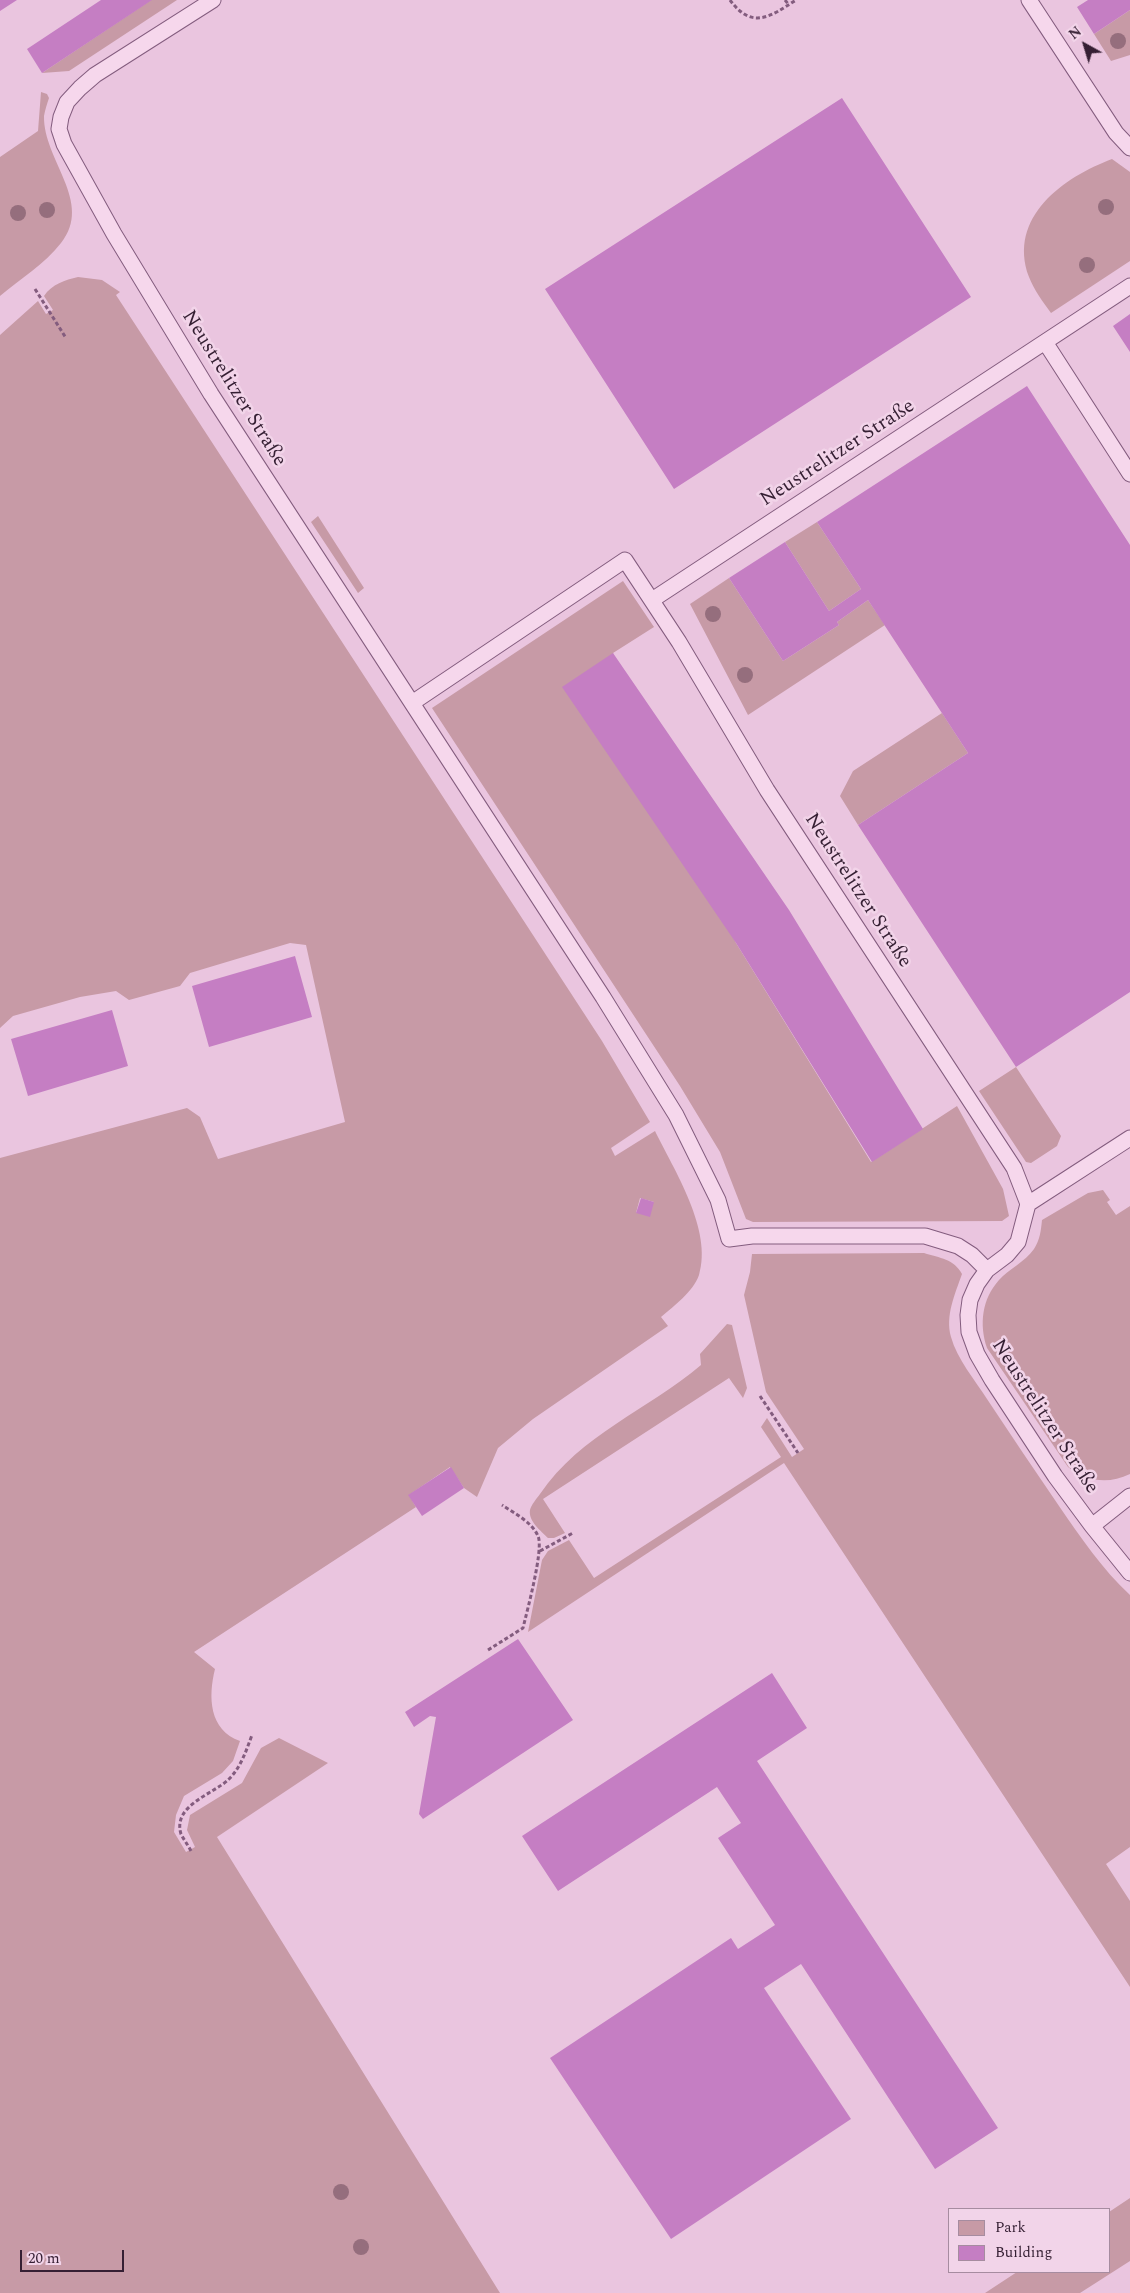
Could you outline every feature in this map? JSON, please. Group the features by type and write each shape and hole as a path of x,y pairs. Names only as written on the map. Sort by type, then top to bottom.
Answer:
{"lane":[{"name":"Neustrelitzer Straße","path":"213,0 95,75 67,102 61,116 60,129 73,163 211,394 603,997 676,1115 718,1200 729,1238 752,1236 926,1236 958,1246 972,1255 987,1270"},
{"path":"1030,0 1116,133 1130,148"},
{"name":"Neustrelitzer Straße","path":"652,600 1130,286"},
{"path":"1046,342 1130,474"},
{"name":"Neustrelitzer Straße","path":"412,703 625,560 652,600 773,798 1014,1168 1028,1204 1018,1242 1007,1255 987,1270 970,1300 968,1315 969,1332 977,1354 992,1380 1055,1476 1130,1573"},
{"path":"1028,1204 1130,1138"},
{"path":"1092,1526 1130,1496"}],"path":[{"path":"730,0 738,12 750,18 766,18 796,0"},
{"path":"785,0 789,5"},
{"path":"34,289 66,338"},
{"path":"760,1396 798,1453"},
{"path":"488,1650 523,1628 540,1551 538,1536 524,1519 502,1505"},
{"path":"540,1551 574,1533"},
{"path":"191,1851 181,1832 182,1819 187,1807 228,1780 241,1765 252,1735"}],"green space":[{"path":"151,0 177,0 69,71 42,73"},
{"path":"1130,10 1130,55 1111,61 1094,34"},
{"path":"41,92 47,94 49,98 44,116 46,132 70,196 72,212 70,228 61,243 48,258 0,296 0,157 38,131"},
{"path":"1112,159 1130,172 1130,261 1051,313 1031,282 1024,255 1026,236 1033,218 1044,202 1059,188 1094,167"},
{"path":"78,277 102,280 120,292 116,295 602,1041 650,1122 611,1148 615,1156 655,1131 681,1182 696,1220 701,1239 702,1257 699,1275 688,1293 661,1317 668,1326 533,1419 498,1448 477,1497 464,1488 450,1467 409,1495 416,1507 194,1652 215,1669 212,1701 217,1721 230,1736 240,1741 233,1761 222,1773 184,1796 176,1815 174,1832 186,1852 195,1847 187,1830 190,1815 242,1783 261,1748 279,1738 328,1763 217,1837 500,2293 0,2293 0,1158 187,1108 200,1117 218,1159 345,1122 306,945 290,943 190,973 180,986 129,1000 116,991 80,997 13,1016 0,1028 0,335 38,301 46,314 53,310 44,296 47,292 64,281","holes":["640,1198 654,1202 636,1213"]},
{"path":"318,516 364,588 358,593 311,522"},
{"path":"817,522 861,589 829,611 785,542"},
{"path":"729,578 783,661 839,625 837,622 868,600 885,625 748,715 690,604"},
{"path":"623,581 654,627 613,653 736,943 871,1162 957,1106 1003,1189 1009,1216 1002,1221 753,1222 746,1219 720,1152 680,1086 432,708"},
{"path":"942,713 968,753 858,825 840,796 853,771"},
{"path":"1016,1067 1061,1136 1057,1146 1031,1163 1026,1162 979,1091"},
{"path":"1103,1190 1110,1200 1107,1202 1116,1215 1130,1206 1130,1474 1113,1480 1098,1480 1082,1476 1068,1467 987,1348 983,1330 984,1312 993,1287 1034,1249 1039,1239 1042,1220 1088,1193"},
{"path":"924,1253 951,1262 962,1274 950,1313 949,1329 962,1361 1084,1541 1110,1575 1130,1595 1130,1847 1106,1864 1130,1901 1130,1987 784,1463 528,1632 542,1560 548,1551 569,1540 594,1578 781,1457 761,1427 767,1418 792,1457 804,1449 766,1392 744,1295 752,1254"},
{"path":"727,1324 732,1325 747,1388 743,1398 729,1378 543,1499 565,1533 554,1538 548,1538 533,1522 530,1510 557,1473 595,1439 681,1381 701,1365 700,1354"},
{"path":"1130,2198 1130,2261 1080,2293 985,2293 1015,2273 1110,2273 1110,2211"}],"building":[{"path":"0,0 17,0 0,11"},
{"path":"101,0 152,0 42,73 27,49"},
{"path":"1088,0 1130,0 1130,10 1094,34 1077,7"},
{"path":"842,98 971,297 674,489 545,289"},
{"path":"1130,314 1130,352 1113,326"},
{"path":"1027,386 1130,545 1130,992 1016,1067 858,825 968,753 868,600 837,622 839,625 783,661 729,578 785,542 829,611 861,589 817,522"},
{"path":"613,653 789,910 923,1129 872,1162 736,943 562,687"},
{"path":"295,956 312,1017 209,1047 192,986"},
{"path":"112,1010 128,1066 28,1096 11,1039"},
{"path":"641,1198 654,1202 650,1217 636,1213"},
{"path":"451,1467 464,1488 422,1516 408,1495"},
{"path":"518,1639 573,1720 423,1819 419,1814 436,1717 430,1716 414,1727 405,1712"},
{"path":"772,1673 807,1728 757,1761 998,2128 935,2169 801,1964 764,1988 851,2119 671,2239 550,2058 731,1938 738,1949 775,1925 718,1838 741,1823 717,1787 558,1891 522,1836"}]}
